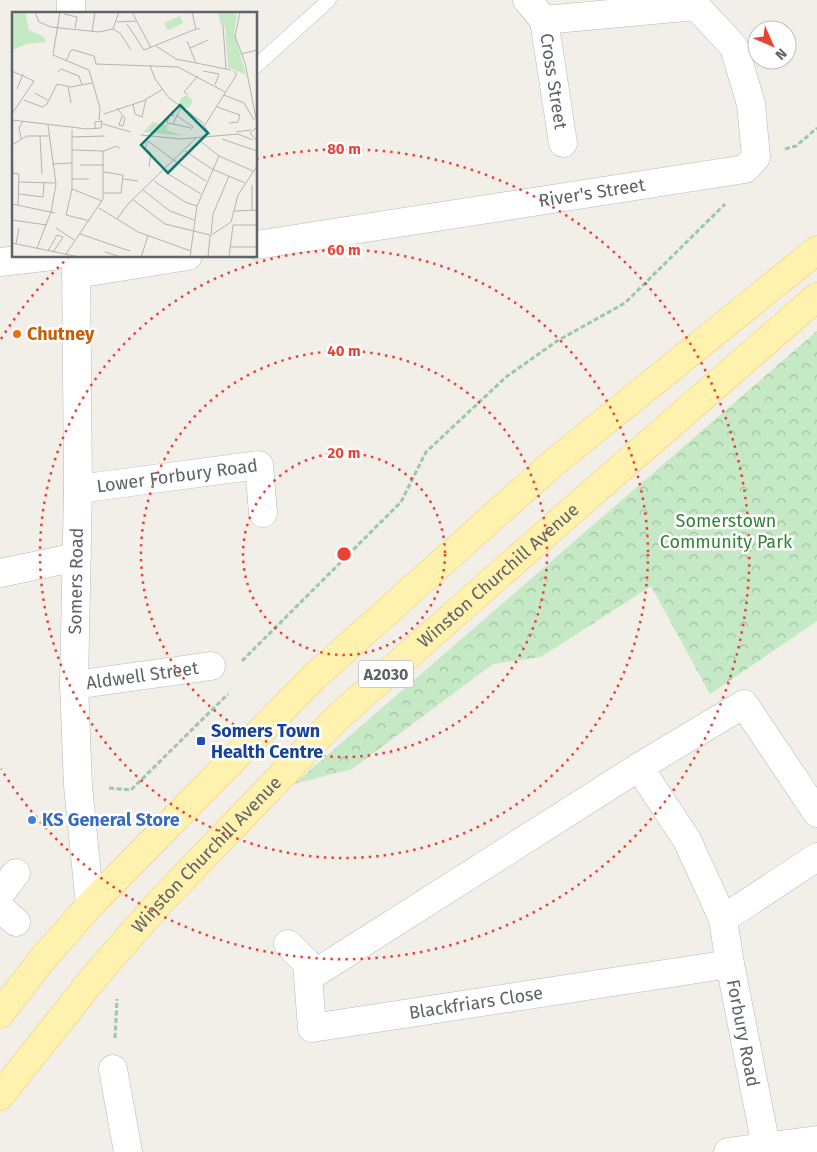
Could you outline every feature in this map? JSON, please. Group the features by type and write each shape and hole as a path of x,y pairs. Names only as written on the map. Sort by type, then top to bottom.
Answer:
{"main road":[{"name":"A2030","path":"0,1014 40,961 90,904 314,677 552,464 817,250"},
{"name":"Winston Churchill Avenue","path":"0,1096 96,975 161,901 338,717 591,493 817,297"}],"street":[{"path":"535,10 696,6 734,47 751,104 756,158 745,169"},
{"name":"Cross Street","path":"535,10 563,143"},
{"name":"River's Street","path":"258,246 745,169"},
{"path":"0,262 35,258"},
{"path":"76,265 163,258"},
{"name":"Somers Road","path":"76,265 78,489 74,685 78,786 90,904"},
{"name":"Lower Forbury Road","path":"78,489 259,465 263,513"},
{"path":"0,573 77,557"},
{"name":"Aldwell Street","path":"74,685 211,666"},
{"path":"309,977 640,767 744,704 817,813"},
{"name":"Forbury Road","path":"640,767 687,840 724,919 730,964 766,1146"},
{"path":"724,919 817,857"},
{"name":"Blackfriars Close","path":"288,944 307,963 312,1028 730,964"},
{"path":"113,1069 128,1152"},
{"path":"728,1152 817,1140"}],"lane":[{"path":"258,64 329,0"}],"path":[{"path":"240,668 242,660 401,502 426,452 506,377 557,341 625,303 730,199 745,169"},
{"path":"105,787 131,790 232,690"},
{"path":"113,1069 118,992"}],"green space":[{"name":"Somerstown Community Park","path":"817,331 817,621 710,694 651,586 541,657 493,664 352,769 294,784"}],"place":[{"name":"Chutney","path":"17,334"},
{"name":"Somers Town Health Centre","path":"201,741"},
{"name":"KS General Store","path":"32,820"}]}
